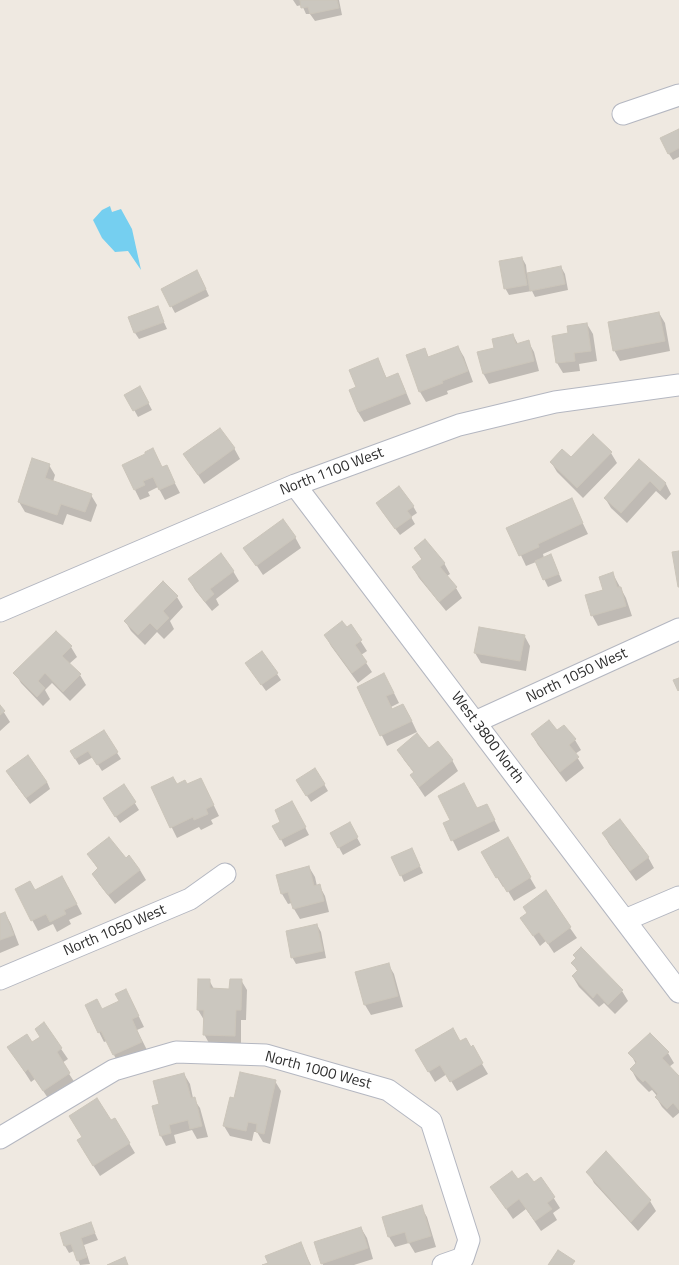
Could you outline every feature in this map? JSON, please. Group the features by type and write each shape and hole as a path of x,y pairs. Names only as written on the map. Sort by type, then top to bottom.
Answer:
{"street":[{"path":"623,114 679,95"},
{"name":"North 1100 West","path":"0,611 295,485 459,425 555,402 679,385"},
{"name":"West 3800 North","path":"295,485 679,992"},
{"name":"North 1050 West","path":"475,722 679,629"},
{"name":"North 1050 West","path":"0,979 190,899 225,874"},
{"path":"625,920 679,897"},
{"name":"North 1000 West","path":"0,1138 114,1070 176,1052 266,1055 388,1090 431,1121 469,1240 463,1258 443,1265"}],"water":[{"path":"110,206 112,212 121,209 132,229 141,270 128,251 115,252 102,238 93,220 102,210"}],"building":[{"path":"300,0 337,0 339,8 310,14 308,7 301,8"},
{"path":"679,129 679,148 668,154 660,138"},
{"path":"522,257 527,285 504,289 499,261"},
{"path":"561,266 565,284 530,291 527,273"},
{"path":"197,270 206,289 170,307 161,289"},
{"path":"158,306 164,322 134,333 128,317"},
{"path":"659,312 665,341 613,351 608,322"},
{"path":"587,323 591,351 574,353 575,361 556,363 552,336 568,333 567,326"},
{"path":"513,334 516,344 529,340 534,361 483,374 477,352 494,348 492,339"},
{"path":"458,346 468,371 419,392 406,355 425,348 428,357"},
{"path":"378,358 386,378 398,373 406,393 358,412 349,390 356,387 349,370"},
{"path":"140,386 149,403 133,411 124,395"},
{"path":"220,428 235,448 198,475 183,454"},
{"path":"593,434 612,452 577,488 550,462 562,449 571,457"},
{"path":"153,448 162,467 167,465 175,483 159,490 153,477 143,481 145,485 134,490 122,465 145,454 145,452"},
{"path":"32,458 50,464 45,478 92,494 85,512 61,504 57,515 18,502"},
{"path":"639,459 666,483 660,491 650,481 621,513 604,498"},
{"path":"399,486 414,506 407,511 412,517 395,529 376,503"},
{"path":"572,498 583,523 538,544 539,547 519,556 506,528"},
{"path":"283,519 296,537 256,566 243,548"},
{"path":"425,539 445,563 440,567 457,587 439,602 412,567 422,559 414,548"},
{"path":"679,551 679,587 678,587 672,552"},
{"path":"221,553 234,571 210,589 214,594 205,602 188,579"},
{"path":"551,554 559,574 543,580 535,561"},
{"path":"613,572 617,587 621,587 626,606 591,616 585,595 603,590 599,577"},
{"path":"163,581 178,596 163,611 169,618 157,630 150,623 138,635 124,621"},
{"path":"342,621 347,627 351,624 362,640 355,645 367,662 352,673 324,635"},
{"path":"479,627 525,635 520,661 474,653"},
{"path":"56,631 72,646 62,656 81,674 63,692 45,673 38,681 45,688 37,697 13,673"},
{"path":"262,651 278,673 261,685 245,663"},
{"path":"384,673 394,693 386,696 392,709 403,704 412,721 380,736 357,687"},
{"path":"679,678 679,690 678,691 673,680"},
{"path":"0,705 5,711 0,715"},
{"path":"549,720 557,730 564,725 576,739 569,745 579,757 560,772 531,734"},
{"path":"104,730 118,752 97,765 88,751 75,759 70,751"},
{"path":"417,733 429,748 438,741 453,760 419,787 410,775 414,772 397,750"},
{"path":"28,755 47,782 26,798 6,771"},
{"path":"315,768 325,784 306,796 296,780"},
{"path":"173,777 177,784 185,780 187,784 201,778 214,805 206,809 208,814 194,820 193,817 170,828 151,787"},
{"path":"464,783 477,808 487,804 495,820 451,841 443,823 450,820 438,796"},
{"path":"124,784 136,802 115,817 103,798"},
{"path":"292,801 306,827 280,840 272,826 280,822 275,810"},
{"path":"620,819 649,857 630,871 602,833"},
{"path":"350,822 358,837 338,848 330,833"},
{"path":"109,837 126,858 129,855 140,870 108,895 92,874 98,868 87,854"},
{"path":"508,837 531,877 507,892 498,877 496,878 481,852"},
{"path":"412,848 420,866 400,876 391,857"},
{"path":"309,866 314,886 320,884 324,901 293,909 288,892 281,894 276,875"},
{"path":"62,876 77,904 64,910 66,914 50,922 46,914 31,921 15,889 30,881 35,890"},
{"path":"546,890 571,927 548,944 539,932 533,936 520,918 527,913 523,907"},
{"path":"5,912 14,935 0,940 0,914"},
{"path":"317,924 323,951 291,958 286,931"},
{"path":"581,947 623,990 608,1005 597,993 593,998 572,976 578,970 571,963 576,958 573,955"},
{"path":"389,963 398,996 364,1005 355,972"},
{"path":"198,979 210,979 210,988 229,989 230,979 242,979 241,1010 236,1010 235,1036 203,1035 204,1010 197,1010"},
{"path":"126,989 139,1016 132,1019 142,1042 113,1055 101,1031 98,1033 85,1005 97,999 102,1009 119,1001 115,994"},
{"path":"44,1022 62,1048 57,1052 70,1073 43,1091 28,1069 25,1072 7,1047 27,1034 32,1042 40,1037 35,1029"},
{"path":"453,1028 460,1041 466,1038 471,1047 473,1045 483,1063 450,1082 440,1065 428,1072 415,1050"},
{"path":"650,1033 669,1052 662,1058 679,1076 679,1110 673,1103 667,1109 655,1097 658,1094 645,1080 643,1082 630,1069 637,1062 628,1053"},
{"path":"240,1072 276,1080 264,1134 256,1132 257,1124 248,1122 246,1131 223,1126 230,1097 234,1098"},
{"path":"184,1073 191,1098 195,1097 202,1126 190,1129 188,1120 169,1125 171,1133 160,1136 152,1106 159,1104 153,1081"},
{"path":"97,1098 111,1120 115,1118 130,1143 93,1166 77,1140 82,1137 69,1116"},
{"path":"606,1151 651,1200 631,1222 586,1172"},
{"path":"512,1171 518,1179 527,1173 534,1182 541,1177 555,1197 547,1203 552,1209 535,1221 519,1199 506,1209 490,1187"},
{"path":"422,1205 431,1236 408,1243 405,1232 388,1237 382,1217"},
{"path":"91,1222 95,1233 81,1238 87,1257 77,1261 71,1244 64,1246 60,1233"},
{"path":"361,1227 368,1248 321,1264 314,1242"},
{"path":"301,1242 310,1265 262,1265 268,1263 265,1256"},
{"path":"558,1250 575,1261 572,1265 548,1265"},
{"path":"125,1257 128,1265 107,1265"}]}
